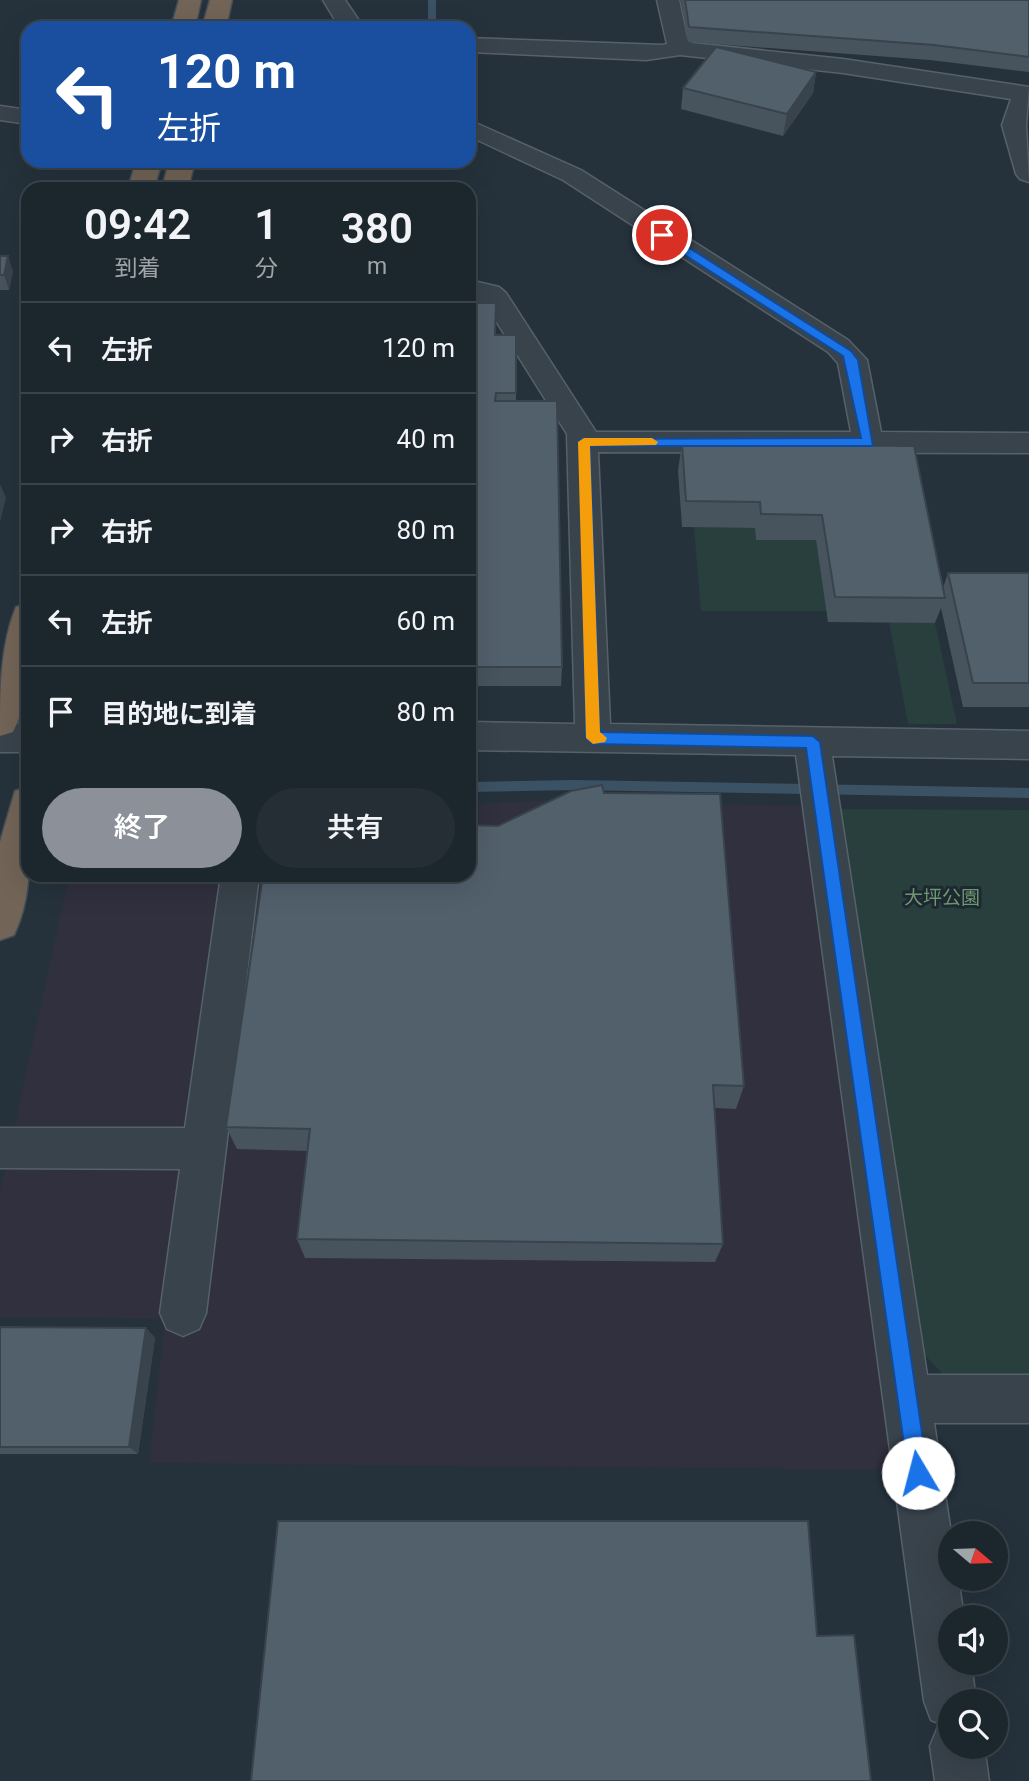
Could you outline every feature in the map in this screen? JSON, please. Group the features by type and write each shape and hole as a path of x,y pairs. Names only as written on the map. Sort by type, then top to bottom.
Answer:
{"highway":[{"path":"185,21 190,0"},
{"path":"216,21 221,0"},
{"path":"0,722 21,642"},
{"path":"0,923 21,832"}],"street":[{"path":"334,0 348,21"},
{"path":"668,0 674,33 681,46"},
{"path":"476,45 646,53 667,52 681,46 697,51 843,66 1027,94 1014,125 1029,174"},
{"path":"0,132 16,116"},
{"path":"476,130 572,175 842,349 852,360 868,443"},
{"path":"476,290 489,293 496,299 579,426 584,442 593,738"},
{"path":"584,442 1029,443"},
{"path":"476,736 593,738 817,775 1029,744"},
{"path":"0,738 21,738"},
{"path":"817,775 948,1689"},
{"path":"183,1313 239,882"},
{"path":"0,1148 204,1149"},
{"path":"908,1399 1029,1399"},
{"path":"959,1759 962,1781"}],"shaded area":[{"path":"561,800 803,806 896,1470 149,1463 165,1319 0,1317 0,1193 67,882 476,882 476,804"}],"green space":[{"path":"694,527 755,528 756,540 816,540 827,611 701,611"},
{"path":"889,622 935,623 957,724 908,724"},
{"name":"大坪公園","path":"841,809 1029,810 1029,1387 954,1386 923,1353"}],"building":[{"path":"685,0 1029,0 1029,57 934,45 689,27"},
{"path":"716,47 816,72 787,114 683,88"},
{"path":"0,256 8,256 4,275 0,275"},
{"path":"476,303 496,303 495,335 516,335 516,393 496,393 495,401 557,401 562,667 476,667"},
{"path":"682,444 914,446 945,598 835,597 822,515 761,514 760,502 686,501"},
{"path":"948,573 1029,573 1029,683 973,683"},
{"path":"602,785 604,793 720,794 744,1086 713,1085 723,1244 297,1239 310,1129 226,1127 262,882 476,882 476,825 498,826 571,791"},
{"path":"0,1327 146,1328 129,1447 0,1447"},
{"path":"278,1521 808,1521 817,1636 854,1635 871,1781 251,1781"}],"waterway":[{"path":"432,0 432,21"},
{"path":"476,787 574,785 1029,793"}],"slow traffic":[{"path":"599,738 593,738 584,442 652,442"}],"route":[{"path":"662,235 847,354 852,360 868,443 584,442 593,738 813,742 918,1473"}]}
